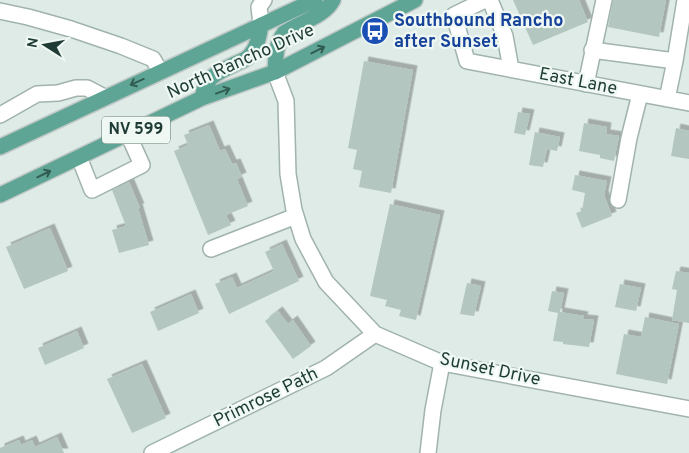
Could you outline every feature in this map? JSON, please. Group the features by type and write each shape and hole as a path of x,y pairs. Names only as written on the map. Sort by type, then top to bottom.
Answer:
{"main road":[{"name":"North Rancho Drive","path":"0,147 315,0"},
{"path":"275,72 277,47 284,33 325,11 333,0"},
{"name":"North Rancho Drive","path":"0,195 202,98 275,72 415,0"},
{"path":"202,98 207,83 215,75 247,58 252,52 258,42 261,25"}],"street":[{"name":"East Lane","path":"485,0 454,15 467,60 689,103"},
{"path":"490,0 505,36 512,69"},
{"path":"586,84 604,0"},
{"path":"667,99 685,0"},
{"path":"257,2 261,25"},
{"path":"0,11 71,29 121,46 153,59 160,71"},
{"path":"592,50 675,61"},
{"name":"Sunset Drive","path":"275,72 286,101 288,174 296,216 303,239 326,282 375,334 442,363 688,407"},
{"path":"0,115 37,94 58,93 76,88 87,88 104,98"},
{"path":"618,200 629,138 640,94"},
{"path":"80,157 92,190 142,165 128,134"},
{"path":"211,249 296,216"},
{"name":"Primrose Path","path":"152,453 326,368 375,334"},
{"path":"428,453 433,410 442,363"}],"building":[{"path":"513,0 579,0 588,22 533,45"},
{"path":"613,0 666,0 659,37 608,27"},
{"path":"364,61 413,70 391,193 359,187 362,171 353,169 357,150 348,148"},
{"path":"518,112 530,114 525,135 514,133"},
{"path":"584,123 607,127 606,134 619,136 614,161 600,158 600,155 579,151"},
{"path":"209,125 220,151 225,149 232,164 236,163 242,177 237,179 248,206 226,215 231,225 208,235 174,151 188,145 184,135"},
{"path":"676,128 689,131 689,159 671,156"},
{"path":"535,132 560,137 557,151 547,149 543,167 529,165"},
{"path":"575,175 607,181 604,195 612,216 582,228 576,213 582,211 585,193 572,190"},
{"path":"129,182 140,208 138,208 149,245 119,253 112,230 126,226 112,190"},
{"path":"390,204 440,215 416,320 399,316 401,310 385,306 387,300 370,296"},
{"path":"50,228 68,271 24,289 6,247"},
{"path":"282,244 299,281 229,314 215,284 232,277 237,288 274,271 265,252"},
{"path":"676,271 689,273 689,323 672,320 677,290 672,289"},
{"path":"467,283 481,286 474,316 460,314"},
{"path":"620,284 641,288 636,311 615,307"},
{"path":"552,291 564,293 560,312 584,316 583,319 594,320 589,347 553,341 558,313 548,311"},
{"path":"191,294 199,313 158,331 150,312"},
{"path":"278,311 288,324 293,320 311,346 293,359 265,321"},
{"path":"645,317 679,324 667,384 616,374 624,334 641,337"},
{"path":"77,331 84,348 45,365 38,348"},
{"path":"142,364 166,418 132,433 107,379"},
{"path":"57,437 64,453 0,453 0,448 19,440 21,445 32,440 35,447"}],"place":[{"name":"Southbound Rancho after Sunset","path":"375,31"}]}
